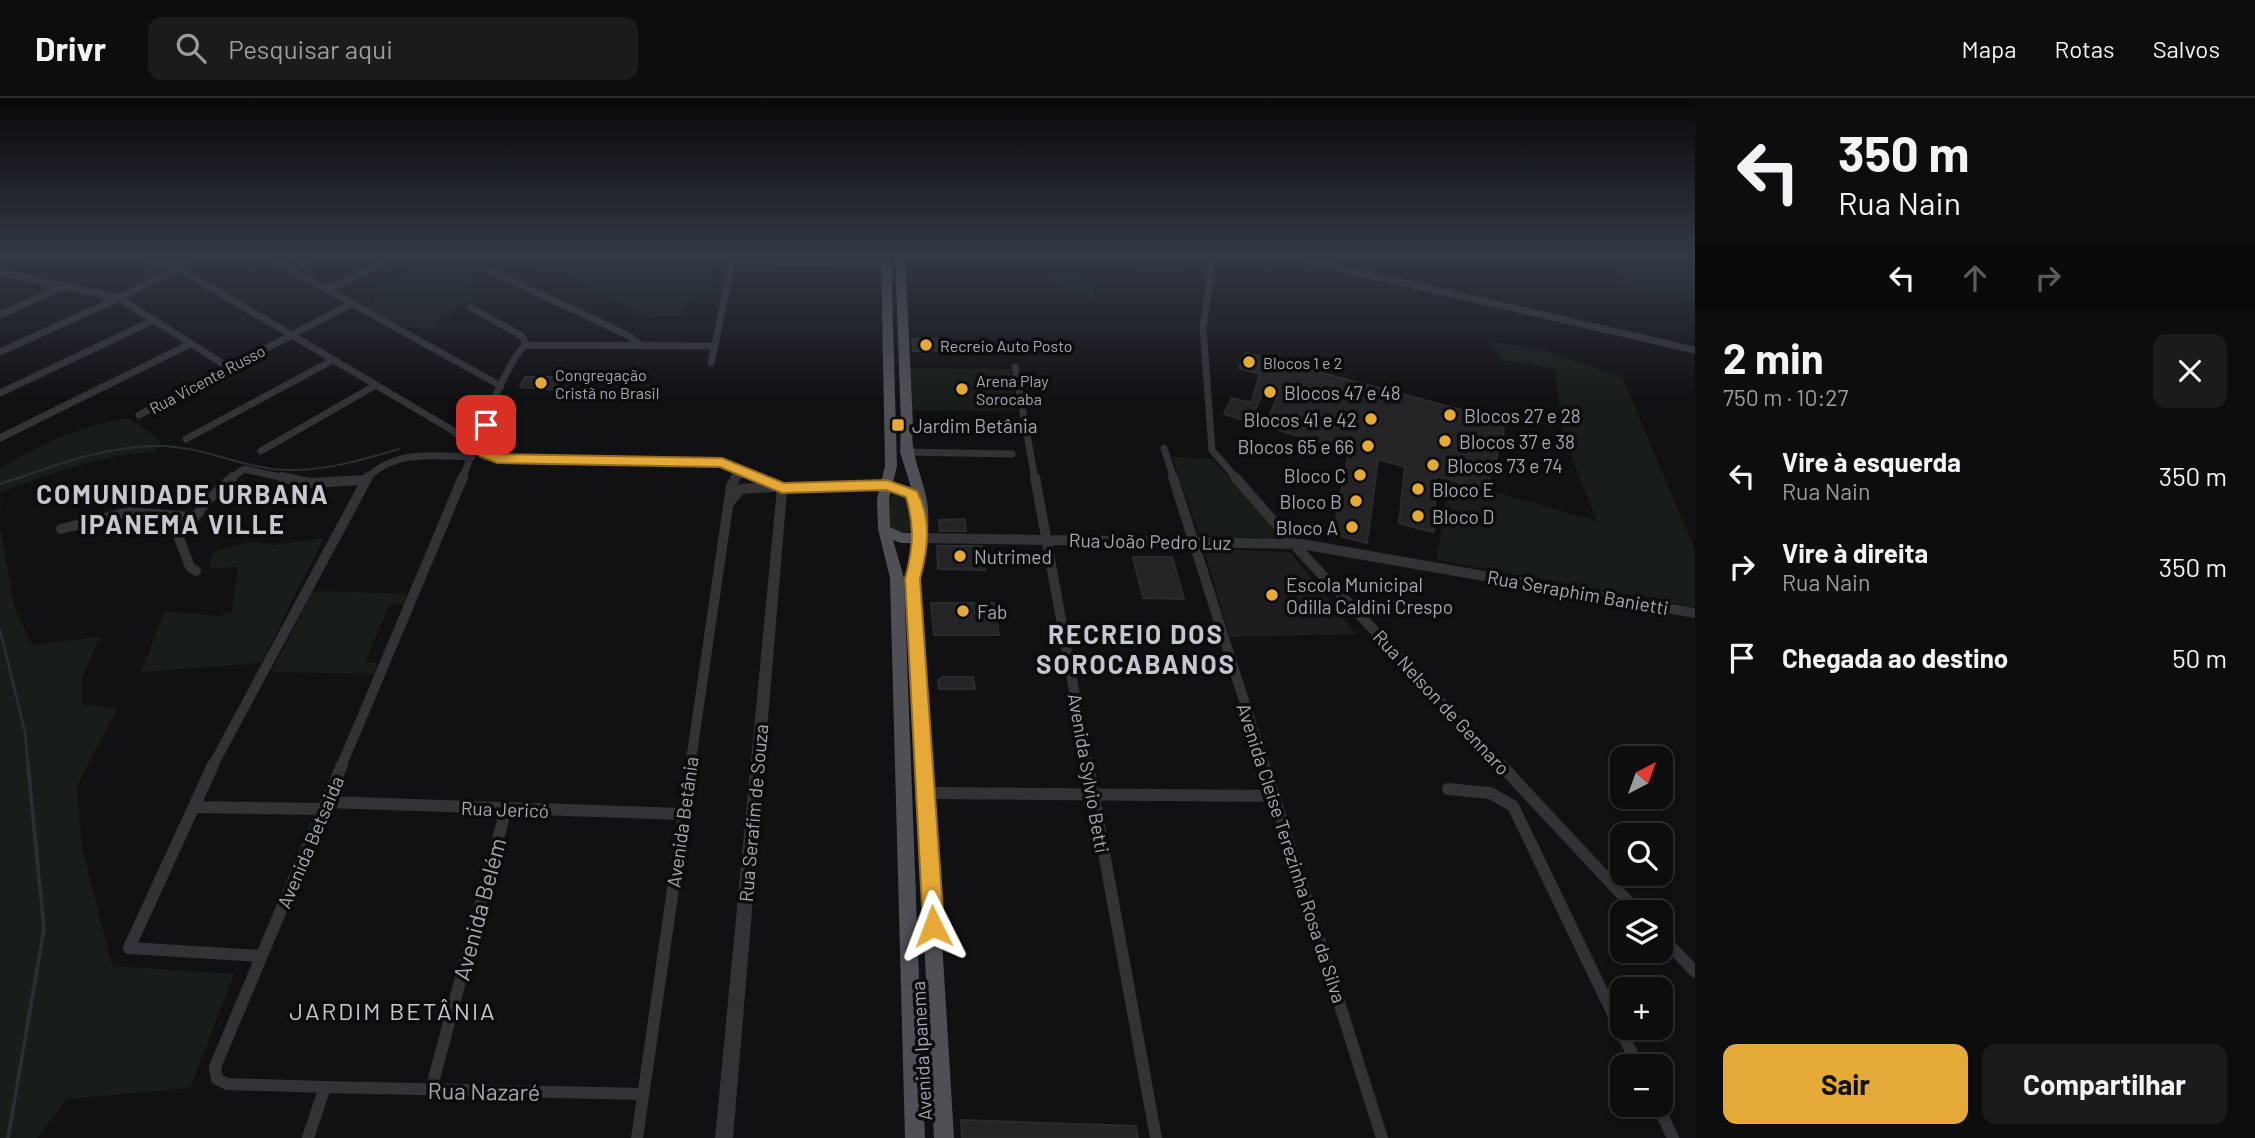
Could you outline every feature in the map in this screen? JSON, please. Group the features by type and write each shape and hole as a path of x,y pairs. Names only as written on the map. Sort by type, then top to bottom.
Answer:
{"main road":[{"name":"Avenida Ipanema","path":"890,303 891,466 883,499 884,529 897,578 915,1138"},
{"name":"Avenida Ipanema","path":"895,303 907,425 905,452 919,494 921,531 913,579 927,793 944,1138"},
{"path":"884,529 901,538 921,531 912,494 887,485"}],"street":[{"path":"0,314 26,303"},
{"path":"0,352 110,303"},
{"path":"127,303 228,367"},
{"path":"236,303 452,430 494,458"},
{"path":"558,303 629,336 642,346"},
{"path":"711,363 723,303"},
{"name":"Rua Nelson de Gennaro","path":"1206,303 1203,328 1212,450 1295,544 1627,900"},
{"path":"1489,303 1695,350"},
{"path":"351,304 501,386"},
{"name":"Rua Vicente Russo","path":"139,415 351,304"},
{"path":"470,307 522,336 526,345"},
{"path":"0,393 154,320"},
{"path":"0,438 190,344"},
{"path":"475,444 486,425 507,372 520,349 526,345 713,346"},
{"path":"186,439 333,360"},
{"name":"Avenida Sylvio Betti","path":"1015,368 1156,1138"},
{"path":"482,376 507,372"},
{"path":"261,451 376,385"},
{"path":"452,430 475,444"},
{"path":"261,956 129,948 220,750 365,480 377,464 400,456 475,444"},
{"name":"Avenida Betsaida","path":"325,1087 227,1084 218,1079 215,1067 467,469 475,444"},
{"name":"Avenida Cleise Terezinha Rosa da Silva","path":"1164,449 1382,1138"},
{"path":"905,452 1012,454"},
{"path":"467,469 494,458 722,463 782,488"},
{"name":"Avenida Betânia","path":"637,1138 728,505 731,472 722,463"},
{"path":"195,571 179,538 192,517 232,476 244,469 310,483 365,480"},
{"path":"730,486 738,473 746,473"},
{"name":"Avenida Betânia","path":"728,505 733,491 746,473"},
{"path":"728,505 741,489 887,485"},
{"name":"Rua Serafim de Souza","path":"724,1138 782,488"},
{"path":"61,529 128,512 192,517"},
{"name":"Rua João Pedro Luz","path":"921,531 1046,539 1295,544"},
{"name":"Rua Seraphim Banietti","path":"1295,544 1695,613"},
{"path":"1448,789 1490,793 1513,806 1632,1054"},
{"path":"927,793 1274,796"},
{"name":"Rua Jericó","path":"194,807 325,806 683,814"},
{"name":"Avenida Belém","path":"431,1090 506,809"},
{"path":"1673,949 1695,972"},
{"path":"308,1138 325,1087"},
{"name":"Rua Nazaré","path":"325,1087 643,1094"},
{"path":"1663,1117 1673,1138"}],"shaded area":[{"path":"374,303 469,303 451,310 451,313 436,321 441,327 430,329 410,328 392,322 364,307"},
{"path":"618,303 685,303 684,316 658,316 651,320"},
{"path":"1489,341 1546,351 1622,377 1695,550 1695,607 1437,560 1449,479 1597,521 1563,436 1555,369 1502,360"},
{"name":"Arena Play Sorocaba","path":"910,368 1010,369 1017,411 912,410"},
{"path":"129,418 161,441 154,452 95,461 1,492 0,516 0,469 62,437 95,425"},
{"path":"1172,457 1212,459 1281,534 1280,538 1200,536"},
{"path":"895,493 903,493 913,501 916,526 904,534 889,526 888,500"},
{"path":"0,526 14,606 32,645 100,637 82,677 82,704 117,709 77,786 82,848 112,966 234,974 190,1088 67,1099 37,1138 0,1138"},
{"path":"324,538 261,663 141,672 165,611 218,616 232,611 238,567 209,568 213,552 250,542 273,545"},
{"name":"Escola Municipal Odilla Caldini Crespo","path":"1211,549 1290,552 1356,634 1230,637 1205,553"},
{"path":"312,591 407,594 403,604 389,605 365,662 378,663 373,674 272,672"}],"building":[{"name":"Recreio Auto Posto","path":"912,339 939,339 941,351 913,351"},
{"path":"1246,353 1504,421 1503,438 1498,437 1497,459 1493,458 1488,490 1436,476 1434,532 1412,527 1399,523 1405,467 1378,459 1367,543 1333,534 1349,451 1265,426 1277,398 1262,394 1250,422 1224,414 1232,398 1251,403 1260,374 1239,368"},
{"name":"Congregação Cristã no Brasil","path":"525,377 561,377 557,390 520,387"},
{"path":"965,519 966,531 940,531 939,520"},
{"name":"Nutrimed","path":"937,546 982,546 985,570 938,569"},
{"path":"1133,557 1172,557 1184,599 1143,598"},
{"path":"931,603 994,603 999,635 934,635"},
{"path":"942,677 973,677 975,689 939,689 938,680"},
{"path":"961,1120 1136,1126 1138,1138 962,1138"}],"waterway":[{"path":"16,479 88,456 143,446 190,449 258,467 288,470 336,465 399,449"},
{"path":"0,484 21,477"},
{"path":"0,630 25,732 28,767"},
{"path":"8,1138 44,929 28,765"}],"place":[{"name":"Recreio Auto Posto","path":"926,345"},
{"name":"Blocos 1 e 2","path":"1249,362"},
{"name":"Congregação Cristã no Brasil","path":"541,383"},
{"name":"Arena Play Sorocaba","path":"962,389"},
{"name":"Blocos 47 e 48","path":"1270,392"},
{"name":"Blocos 27 e 28","path":"1450,415"},
{"name":"Blocos 41 e 42","path":"1371,419"},
{"name":"Jardim Betânia","path":"898,425"},
{"name":"Blocos 37 e 38","path":"1445,441"},
{"name":"Blocos 65 e 66","path":"1368,446"},
{"name":"Blocos 73 e 74","path":"1433,465"},
{"name":"Bloco C","path":"1360,475"},
{"name":"Bloco E","path":"1418,489"},
{"name":"Bloco B","path":"1356,501"},
{"name":"Bloco D","path":"1418,516"},
{"name":"Bloco A","path":"1352,527"},
{"name":"Nutrimed","path":"960,556"},
{"name":"Escola Municipal Odilla Caldini Crespo","path":"1272,595"},
{"name":"Fab","path":"963,611"}],"district":[{"name":"COMUNIDADE URBANA IPANEMA VILLE","path":"183,508"},
{"name":"RECREIO DOS SOROCABANOS","path":"1136,648"},
{"name":"JARDIM BETÂNIA","path":"393,1010"}],"route":[{"path":"486,425 478,443 479,449 497,458 722,463 782,488 887,485 902,488 912,494 921,523 919,554 913,579 933,926"}]}
